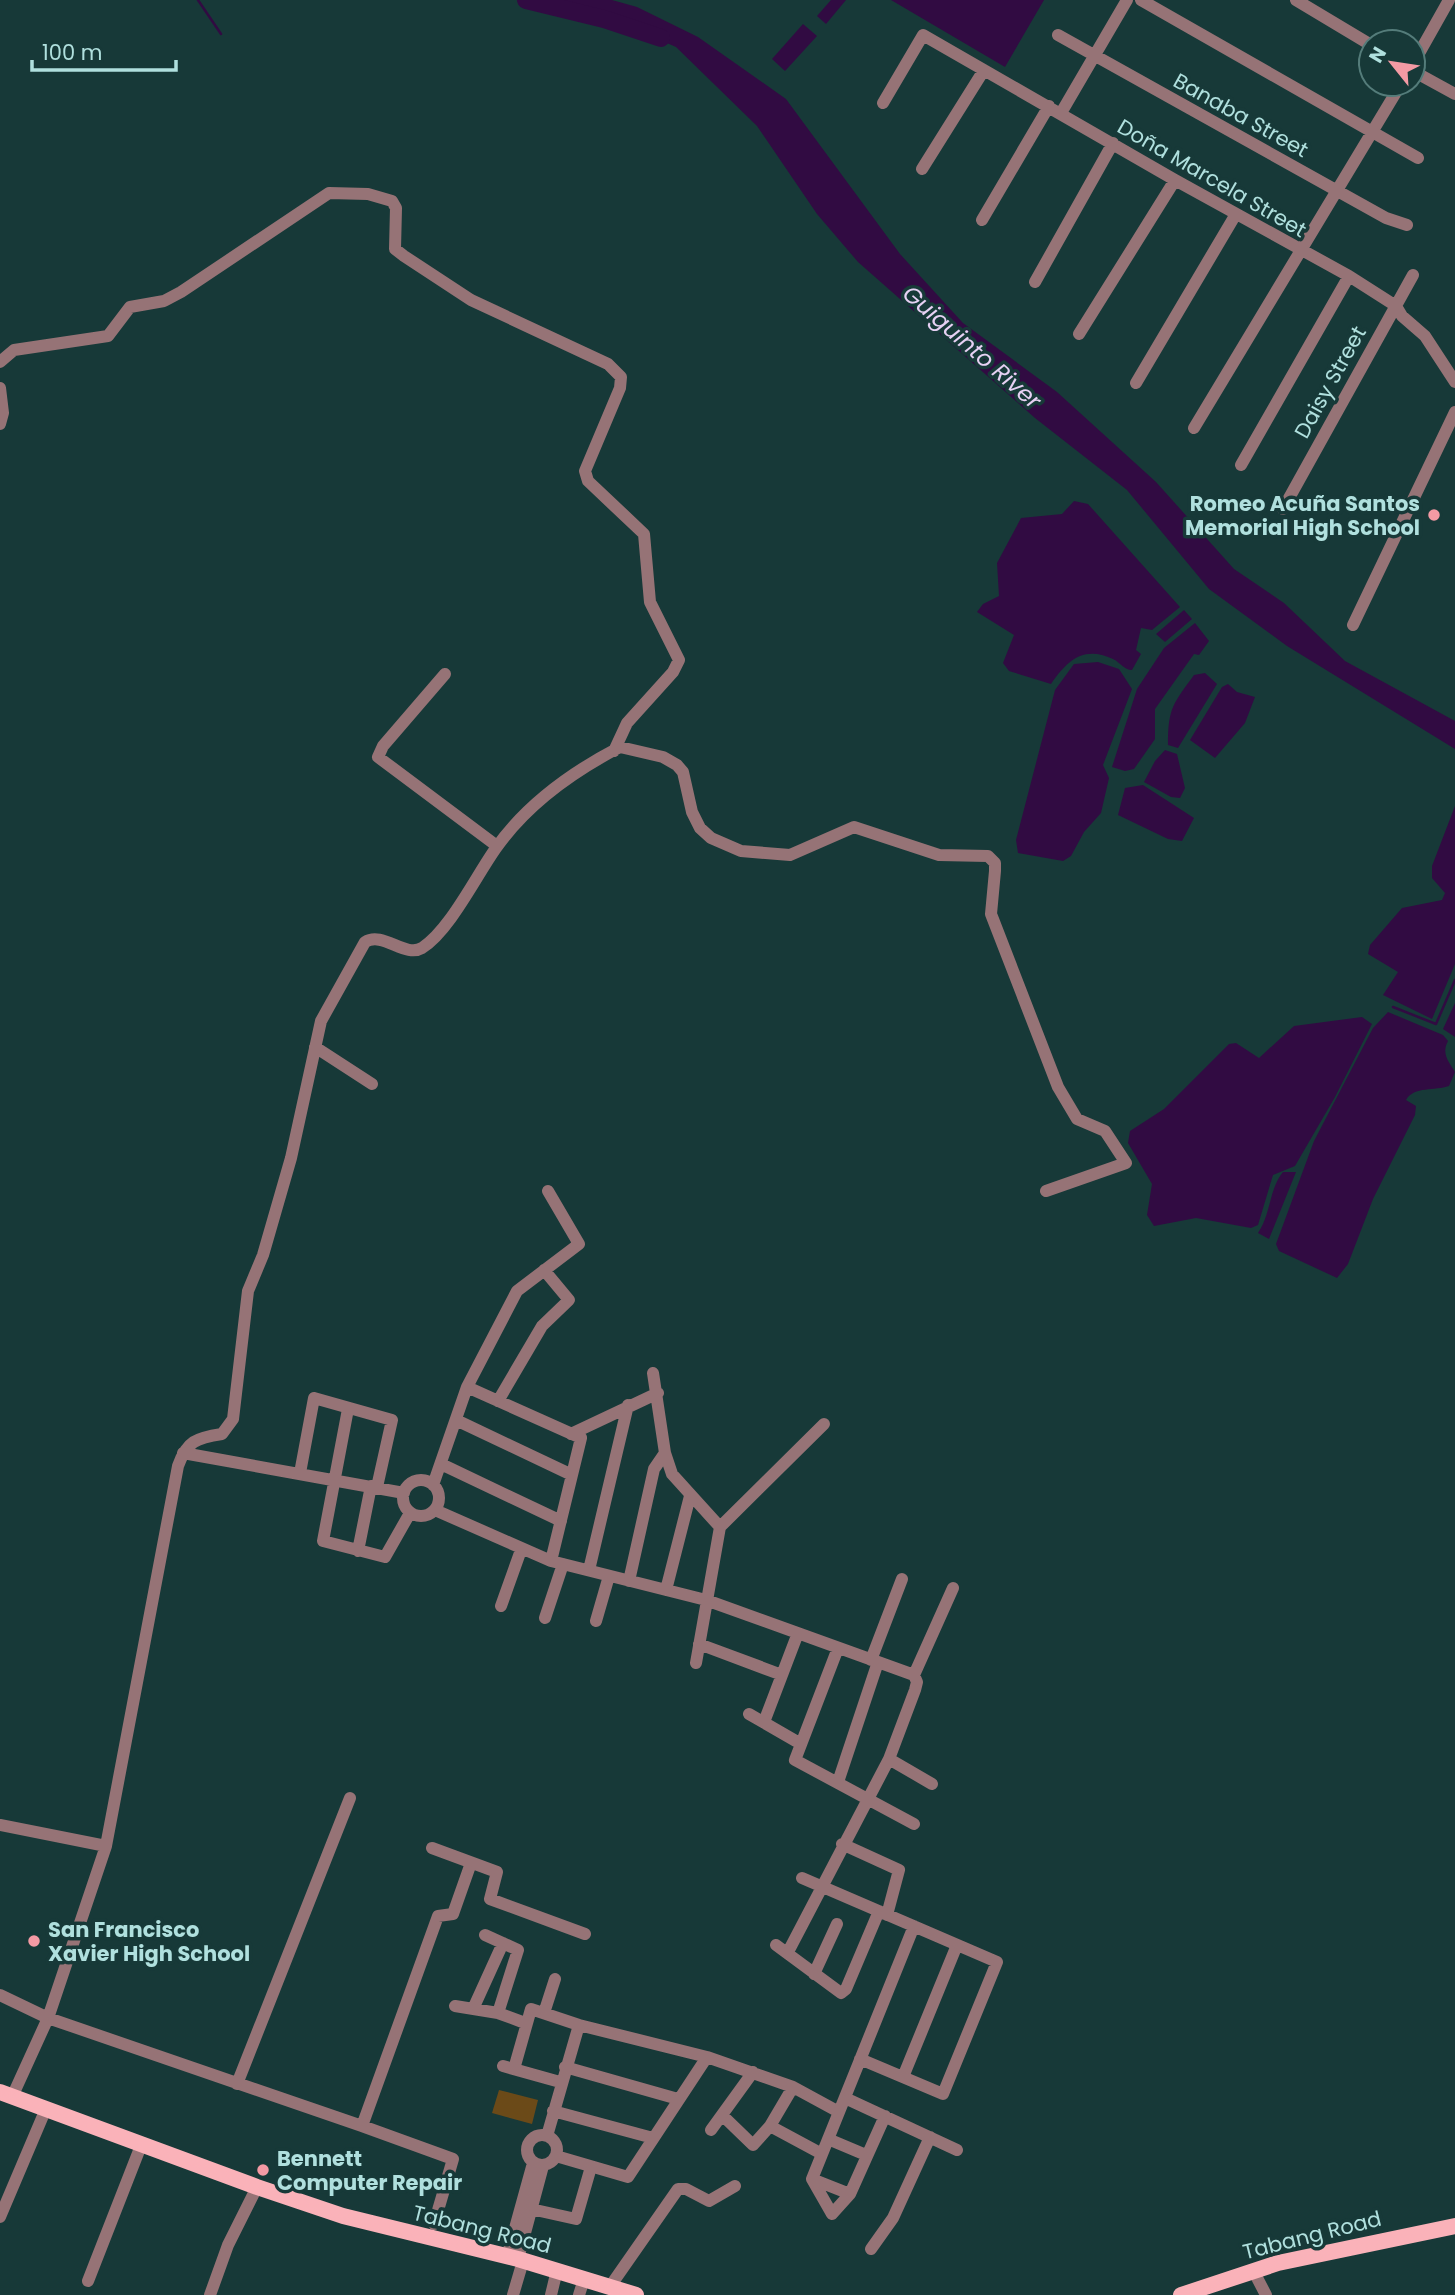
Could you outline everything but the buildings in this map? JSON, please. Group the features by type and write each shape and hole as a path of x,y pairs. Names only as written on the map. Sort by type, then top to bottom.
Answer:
{"main road":[{"name":"Tabang Road","path":"6,2095 45,2111 142,2143 257,2188 350,2217 557,2270 581,2287 609,2288 636,2295"},
{"name":"Tabang Road","path":"1181,2295 1253,2270 1367,2242 1455,2226"}],"street":[{"path":"1061,113 1128,0"},
{"path":"1141,0 1419,158"},
{"path":"1296,0 1357,37"},
{"path":"1427,36 1444,2"},
{"name":"Banaba Street","path":"1058,35 1386,218 1407,225"},
{"name":"Doña Marcela Street","path":"883,103 923,36 1349,276 1396,306 1402,316 1425,336 1455,383"},
{"path":"922,169 985,69"},
{"path":"1427,79 1455,94"},
{"path":"1194,428 1392,98"},
{"path":"982,220 1049,106"},
{"path":"1035,282 1113,144"},
{"path":"1079,334 1175,180"},
{"path":"0,362 14,350 108,336 130,307 164,301 181,292 329,193 369,194 390,200 396,208 395,249 404,256 471,300 608,364 621,377 620,388 585,471 588,481 644,534 650,602 680,660 673,672 627,723 614,751"},
{"path":"1136,383 1236,214"},
{"name":"Daisy Street","path":"1283,509 1413,275"},
{"path":"1241,465 1349,276"},
{"path":"0,388 3,413 0,424"},
{"path":"1353,625 1455,412"},
{"path":"444,674 383,746 378,757 497,846"},
{"path":"6,2095 48,2018 106,1846 183,1452 192,1440 222,1434 233,1419 248,1291 262,1255 291,1158 321,1021 366,942 376,939 412,950 421,948 451,915 497,846 530,809 556,786 625,747 642,750 677,765 682,772 692,812 700,828 711,838 741,851 790,855 854,827 939,855 988,856 993,859 996,871 991,914 1058,1087 1077,1119 1105,1131 1126,1163 1046,1191"},
{"path":"315,1047 372,1084"},
{"path":"433,1485 419,1480 409,1485 404,1493 404,1505 410,1513 421,1517 435,1510 439,1500 433,1485 467,1387 517,1291 579,1244 548,1191"},
{"path":"498,1401 542,1326 569,1300 544,1270"},
{"path":"653,1373 665,1453 672,1474 720,1527"},
{"path":"467,1387 581,1438 561,1521 557,1562 545,1618"},
{"path":"571,1434 658,1393"},
{"path":"300,1473 314,1398 392,1420 358,1551"},
{"path":"589,1570 628,1405"},
{"path":"348,1409 323,1541 385,1557 410,1513"},
{"path":"456,1420 572,1475"},
{"path":"696,1663 720,1527 824,1424"},
{"path":"183,1452 404,1493"},
{"path":"629,1581 654,1469 665,1453"},
{"path":"441,1464 561,1521"},
{"path":"666,1590 690,1496"},
{"path":"435,1510 521,1549 557,1562 706,1600 914,1675"},
{"path":"501,1606 521,1549"},
{"path":"596,1621 609,1576"},
{"path":"838,1782 902,1579"},
{"path":"788,1952 842,1844 889,1759 915,1690 917,1682 914,1675 953,1588"},
{"path":"764,1723 798,1633"},
{"path":"699,1644 782,1675"},
{"path":"838,1648 795,1760 914,1824"},
{"path":"749,1714 801,1744"},
{"path":"889,1759 932,1784"},
{"path":"237,2084 351,1798"},
{"path":"0,1825 106,1846"},
{"path":"776,1945 836,1990 841,1993 846,1989 883,1913 899,1870 842,1844"},
{"path":"432,1848 497,1872 489,1899 585,1934"},
{"path":"362,2126 438,1916 453,1914 471,1863"},
{"path":"802,1878 997,1962 943,2094 860,2059"},
{"path":"814,1974 837,1924"},
{"path":"812,2179 914,1926"},
{"path":"485,1935 518,1950 498,2013"},
{"path":"473,2009 503,1943"},
{"path":"903,2077 957,1945"},
{"path":"544,2013 555,1979"},
{"path":"0,1995 48,2018 453,2159 434,2224"},
{"path":"455,2006 498,2013 525,2023"},
{"path":"560,2082 509,2067 531,2009 579,2025 707,2057 753,2072 793,2087 839,2112"},
{"path":"547,2136 560,2082 579,2025"},
{"path":"538,2164 556,2156 628,2177 707,2057"},
{"path":"565,2067 678,2099"},
{"path":"711,2130 753,2072"},
{"path":"722,2115 753,2145 770,2126 793,2087"},
{"path":"845,2098 957,2150"},
{"path":"0,2217 45,2111"},
{"path":"553,2111 653,2138"},
{"path":"812,2179 832,2214 850,2194 885,2116"},
{"path":"770,2126 822,2154"},
{"path":"538,2164 527,2155 527,2146 537,2136 547,2136 556,2144 556,2156"},
{"path":"871,2249 893,2218 929,2137"},
{"path":"828,2139 866,2155"},
{"path":"88,2281 142,2143"},
{"path":"513,2295 516,2259 538,2164"},
{"path":"527,2209 576,2219 591,2166"},
{"path":"812,2179 850,2194"},
{"path":"609,2288 678,2189 686,2189 709,2201 735,2186"},
{"path":"210,2295 229,2245 257,2188"},
{"path":"551,2295 557,2270"},
{"path":"1253,2270 1266,2295"}],"shaded area":[{"path":"499,2090 538,2100 532,2124 492,2113"}],"water":[{"path":"547,0 612,0 637,7 698,37 786,99 900,254 963,323 1057,392 1156,482 1234,569 1284,603 1345,661 1455,721 1455,749 1287,646 1209,589 1127,490 1035,418 858,262 817,214 757,126 676,47 580,5"},
{"path":"831,0 846,0 826,24 817,16"},
{"path":"891,0 1044,0 1005,67"},
{"path":"803,24 817,36 785,71 772,59"},
{"path":"1074,501 1088,504 1180,607 1152,630 1141,628 1136,650 1141,654 1132,670 1102,655 1084,655 1063,668 1051,684 1009,671 1003,663 1014,635 977,612 983,604 999,596 997,563 1021,518 1062,514"},
{"path":"1184,610 1192,619 1165,642 1156,634"},
{"path":"1195,623 1209,641 1199,655 1194,654 1155,709 1155,739 1134,769 1125,771 1112,767 1137,689 1164,648"},
{"path":"1098,662 1119,669 1132,689 1103,765 1109,778 1101,813 1084,832 1071,856 1063,861 1018,853 1016,840 1055,690 1074,664"},
{"path":"1205,673 1217,684 1178,748 1168,745 1173,707 1194,675"},
{"path":"1228,684 1237,692 1255,697 1245,723 1215,758 1190,740 1222,687"},
{"path":"1165,750 1177,754 1185,788 1180,798 1171,797 1144,782 1155,761"},
{"path":"1143,785 1194,818 1182,841 1168,839 1118,815 1125,788"},
{"path":"1455,806 1455,964 1432,1019 1383,995 1398,972 1368,954 1370,945 1402,908 1442,900 1445,893 1432,878 1432,866"},
{"path":"1455,1003 1455,1037 1443,1029"},
{"path":"1388,1012 1443,1035 1448,1041 1445,1050 1447,1058 1455,1072 1449,1086 1419,1091 1406,1100 1416,1106 1415,1115 1373,1199 1348,1264 1337,1278 1279,1251 1276,1244 1314,1141 1373,1028"},
{"path":"1362,1017 1372,1024 1335,1097 1295,1166 1273,1175 1258,1225 1251,1228 1196,1218 1154,1226 1147,1215 1152,1184 1128,1143 1130,1131 1164,1109 1229,1044 1236,1043 1259,1058 1294,1026"},
{"path":"1283,1172 1296,1172 1269,1239 1258,1233"}],"waterway":[{"path":"198,0 221,34"},
{"name":"Guiguinto River","path":"526,0 604,19 661,38"},
{"path":"1393,1007 1436,1024 1455,980"}],"place":[{"name":"Romeo Acuña Santos Memorial High School","path":"1434,515"},
{"name":"San Francisco Xavier High School","path":"34,1941"},
{"name":"Bennett Computer Repair","path":"263,2170"}]}
